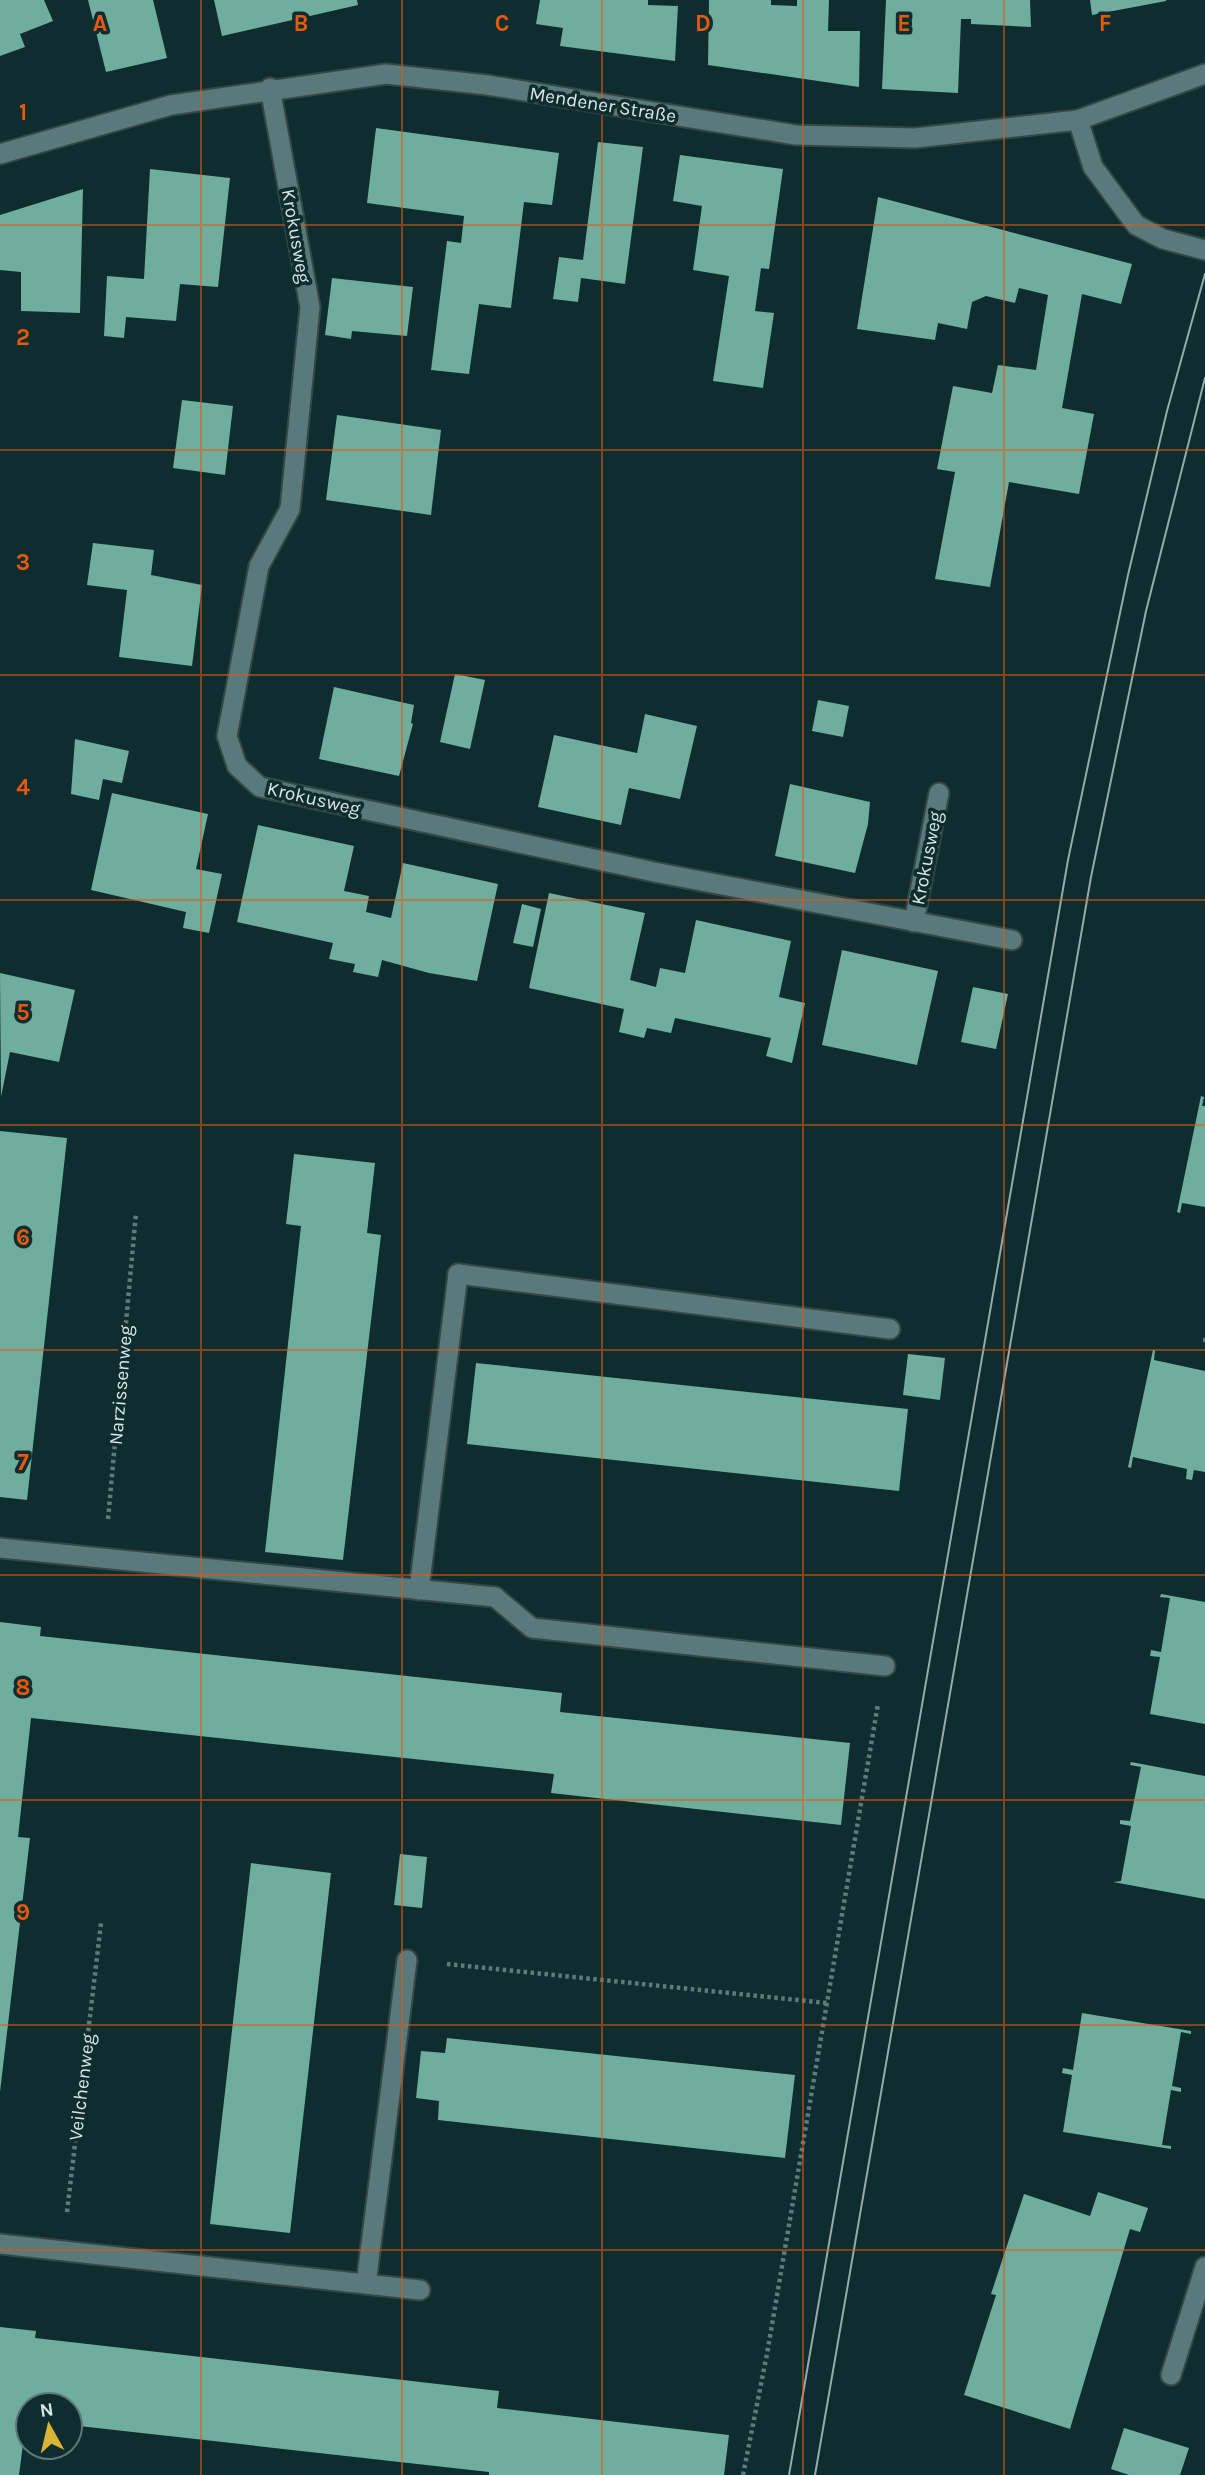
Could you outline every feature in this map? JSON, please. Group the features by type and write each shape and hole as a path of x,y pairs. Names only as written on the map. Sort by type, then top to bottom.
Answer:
{"street":[{"name":"Mendener Straße","path":"0,154 171,105 270,88 386,74 487,85 796,135 915,138 1078,120 1205,74"},
{"name":"Krokusweg","path":"270,88 310,307 290,509 259,566 228,736 237,766 260,787 659,873 1012,940"},
{"path":"1078,120 1093,167 1136,225 1163,239 1205,250"},
{"name":"Krokusweg","path":"914,922 939,793"},
{"path":"419,1590 458,1274 890,1329"},
{"path":"0,1548 495,1597 532,1628 885,1666"},
{"path":"366,2284 407,1960"},
{"path":"0,2244 420,2290"},
{"path":"1171,2375 1205,2267"}],"path":[{"name":"Narzissenweg","path":"104,1558 136,1213"},
{"path":"743,2475 767,2354 885,1666"},
{"name":"Veilchenweg","path":"62,2251 101,1923"},
{"path":"407,1960 827,2003"}],"building":[{"path":"0,0 44,0 53,21 20,34 25,47 0,56"},
{"path":"88,0 153,0 167,58 106,72"},
{"path":"214,0 357,0 358,5 222,36"},
{"path":"540,0 648,0 648,5 678,6 675,61 560,46 563,28 536,24"},
{"path":"709,0 771,0 771,5 797,6 797,0 829,0 828,31 860,31 859,87 708,65"},
{"path":"886,0 1030,0 1031,27 971,24 971,19 961,19 958,93 882,89"},
{"path":"1090,0 1166,0 1166,1 1092,15"},
{"path":"376,128 559,153 552,205 524,202 511,308 479,304 469,374 431,370 447,241 461,243 464,216 367,203"},
{"path":"598,142 643,147 625,284 581,278 578,302 553,299 559,257 583,260"},
{"path":"680,155 783,169 769,269 761,268 755,311 774,313 763,388 713,381 729,276 693,270 702,206 673,201"},
{"path":"150,169 230,178 218,287 180,284 176,321 126,317 124,338 104,336 107,276 144,279"},
{"path":"83,189 80,313 21,311 21,272 0,270 0,215"},
{"path":"878,197 1132,264 1121,304 1082,294 1062,408 1094,414 1079,494 1009,482 990,587 935,579 955,472 937,469 953,386 992,393 998,365 1036,370 1048,295 1019,288 1015,303 986,296 972,302 967,329 938,323 935,340 857,329"},
{"path":"332,278 413,287 407,336 352,331 351,339 325,335"},
{"path":"182,400 233,406 225,475 173,468"},
{"path":"337,415 441,430 431,515 326,500"},
{"path":"93,543 154,550 151,575 202,585 192,666 119,657 127,590 87,585"},
{"path":"455,674 485,680 470,749 440,742"},
{"path":"334,687 414,705 413,724 399,776 319,759"},
{"path":"818,700 849,706 843,737 812,731"},
{"path":"645,714 697,726 680,799 629,788 621,825 538,807 554,735 637,753"},
{"path":"75,739 129,751 122,783 103,779 99,800 71,794"},
{"path":"790,784 870,802 868,824 855,873 775,856"},
{"path":"112,793 208,814 196,869 222,874 209,933 183,928 186,912 91,890"},
{"path":"258,825 354,846 344,891 369,896 366,912 391,918 403,863 498,884 477,981 429,973 382,960 378,977 353,972 355,964 329,959 333,943 237,922"},
{"path":"549,893 645,913 630,980 656,987 660,968 685,973 696,920 791,941 779,997 805,1003 792,1063 766,1056 771,1038 675,1018 671,1033 647,1028 644,1038 619,1032 624,1009 529,988"},
{"path":"522,904 541,909 533,947 513,943"},
{"path":"842,950 938,971 917,1065 822,1045"},
{"path":"0,973 75,990 59,1062 10,1052 1,1097"},
{"path":"973,987 1008,994 996,1049 961,1042"},
{"path":"1201,1096 1204,1097 1202,1106 1205,1106 1205,1207 1182,1203 1180,1213 1177,1212"},
{"path":"0,1131 67,1138 27,1500 0,1497"},
{"path":"294,1154 375,1163 367,1233 381,1235 343,1560 265,1552 301,1226 286,1224"},
{"path":"1153,1350 1154,1360 1205,1371 1205,1472 1194,1470 1192,1480 1186,1479 1187,1469 1133,1457 1131,1468 1128,1467"},
{"path":"908,1354 945,1358 940,1400 903,1395"},
{"path":"476,1363 908,1409 899,1491 467,1444"},
{"path":"1161,1594 1205,1602 1205,1724 1150,1714 1160,1657 1150,1656 1151,1650 1161,1652 1170,1598 1160,1597"},
{"path":"0,1622 41,1627 40,1636 562,1693 560,1712 850,1743 841,1825 551,1793 554,1774 31,1718 18,1837 30,1838 0,2092"},
{"path":"1131,1762 1205,1776 1205,1899 1113,1882 1121,1881 1131,1826 1120,1824 1120,1820 1130,1821 1141,1767 1130,1765"},
{"path":"400,1854 427,1857 422,1908 394,1905"},
{"path":"251,1863 331,1873 290,2233 210,2224"},
{"path":"1082,2013 1191,2031 1191,2034 1181,2032 1172,2086 1181,2088 1181,2092 1171,2090 1162,2145 1171,2146 1171,2149 1063,2132 1072,2075 1062,2073 1063,2068 1073,2070"},
{"path":"447,2038 795,2075 785,2158 438,2120 439,2101 416,2098 421,2051 445,2053"},
{"path":"1098,2192 1148,2208 1140,2232 1130,2229 1070,2429 964,2395 996,2295 991,2294 1024,2194 1090,2216"},
{"path":"0,2327 36,2331 35,2338 499,2391 497,2408 729,2435 724,2475 489,2475 489,2472 84,2427 84,2391 14,2391 14,2461 21,2461 19,2475 0,2475"},
{"path":"1124,2428 1189,2448 1180,2475 1129,2475 1111,2469"}],"tram line":[{"path":"789,2475 1068,860 1128,575 1167,411 1205,274"},
{"path":"815,2475 1091,877 1146,611 1205,378"}]}
